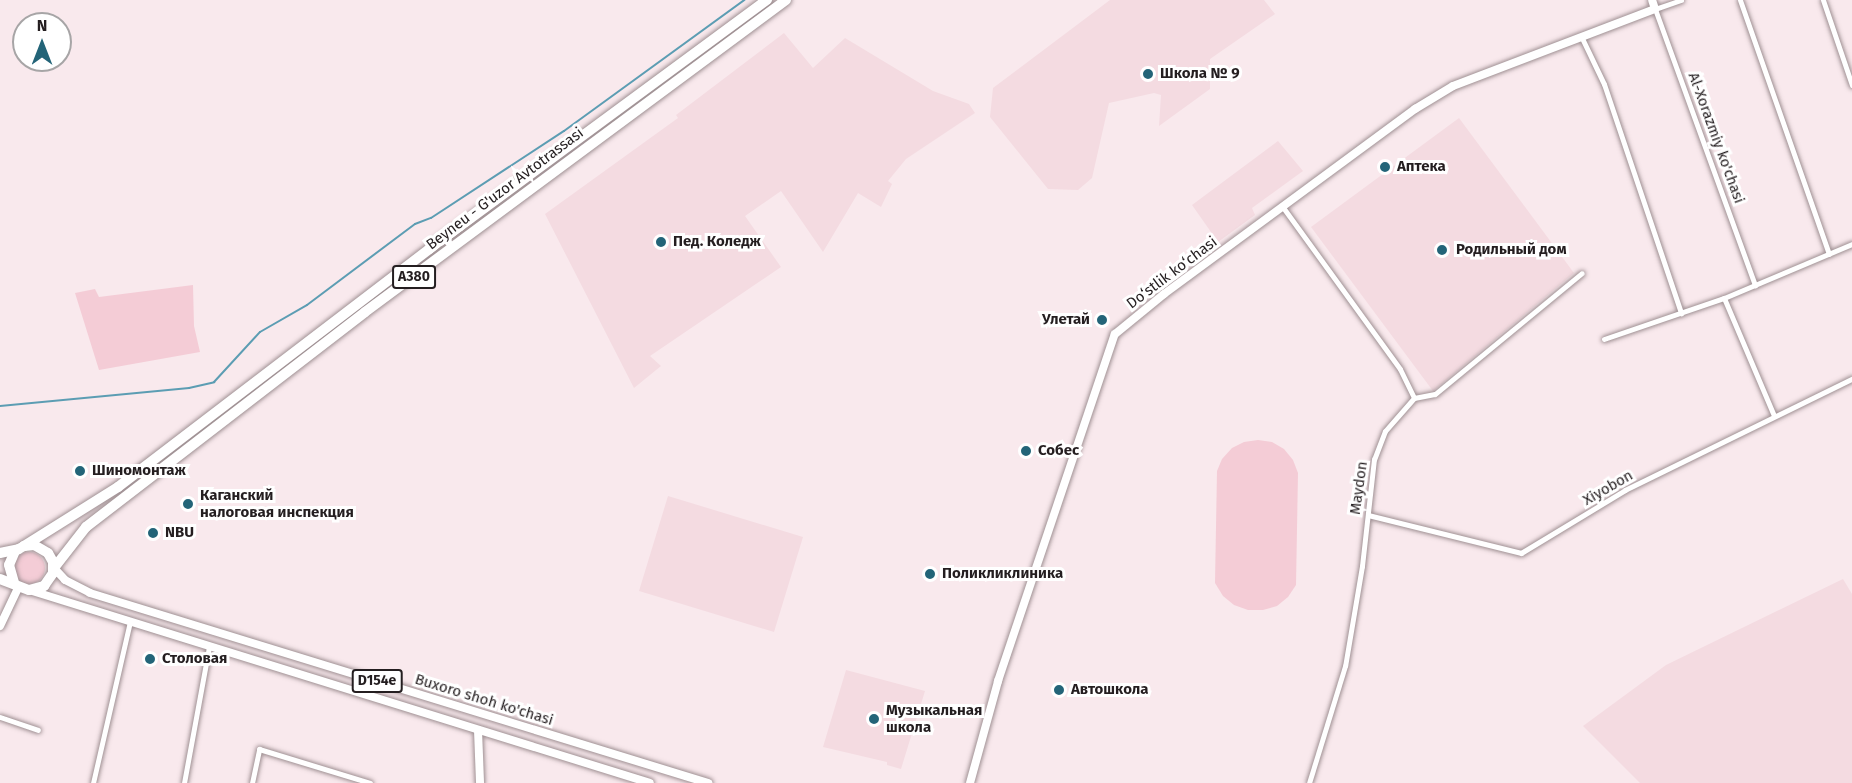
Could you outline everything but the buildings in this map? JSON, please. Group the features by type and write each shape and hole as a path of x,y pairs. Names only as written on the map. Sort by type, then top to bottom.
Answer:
{"highway":[{"name":"Beyneu - G'uzor Avtotrassasi","path":"0,554 22,547 118,487 438,243 767,0"},
{"name":"Beyneu - G'uzor Avtotrassasi","path":"21,586 44,586 51,578 54,567 86,527 365,312 786,0"},
{"path":"21,586 9,574 9,562 22,547 34,545 44,549 51,557 54,567"},
{"path":"0,579 21,586"}],"main road":[{"name":"Buxoro shoh ko'chasi","path":"54,567 65,580 90,593 708,783"},
{"name":"Buxoro shoh ko'chasi","path":"21,586 209,647 650,783"},
{"path":"117,618 114,608 121,601"}],"street":[{"name":"Al-Xorazmiy ko'chasi","path":"1652,0 1755,285"},
{"path":"1655,9 1681,0"},
{"path":"1740,0 1828,254"},
{"path":"1823,0 1852,85"},
{"name":"Do‘stlik ko‘chasi","path":"970,783 998,681 1115,334 1282,206 1415,109 1453,87 1655,9"},
{"path":"1581,36 1604,84 1681,313"},
{"path":"1282,206 1400,369 1414,398 1435,394 1582,273"},
{"path":"1604,339 1724,298 1852,244"},
{"path":"1724,298 1774,416"},
{"name":"Xiyobon","path":"1368,515 1521,553 1625,490 1852,379"},
{"name":"Maydon","path":"1309,783 1345,666 1368,515 1374,459 1385,431 1414,398"},
{"path":"0,626 21,586"},
{"path":"93,783 130,622"},
{"path":"184,783 209,647"},
{"path":"0,717 38,730"},
{"path":"478,730 480,783"},
{"path":"252,783 259,749 370,783"}],"shaded area":[{"path":"1110,0 1264,0 1275,14 1210,59 1210,89 1159,126 1161,95 1154,93 1109,103 1092,178 1078,190 1048,189 990,117 993,88"},
{"path":"784,33 813,68 845,38 933,91 969,104 975,113 906,159 888,181 892,184 881,207 858,193 823,252 781,191 745,216 781,267 650,356 661,366 634,388 545,214 678,118 676,115"},
{"name":"Родильный дом","path":"1459,118 1574,273 1433,391 1311,227"},
{"path":"1278,141 1303,171 1252,208 1255,215 1218,242 1192,205"},
{"path":"193,285 194,326 200,352 99,370 75,293 95,289 99,297"},
{"path":"1258,440 1272,442 1284,449 1293,460 1298,473 1296,585 1288,597 1277,606 1263,610 1248,610 1234,605 1223,596 1215,583 1217,471 1222,459 1232,448 1244,442"},
{"path":"668,496 803,537 774,632 639,591"},
{"path":"29,552 40,557 45,568 40,579 29,584 18,579 13,568 18,557"},
{"path":"1843,579 1852,594 1852,783 1640,783 1583,726 1666,665"},
{"name":"Музыкальная школа","path":"846,670 925,691 901,769 887,765 887,762 823,747"}],"waterway":[{"path":"0,406 189,388 214,382 260,332 307,305 415,224 431,218 564,131 744,0"}],"place":[{"name":"Школа № 9","path":"1148,74"},
{"name":"Аптека","path":"1385,167"},
{"name":"Пед. Коледж","path":"661,242"},
{"name":"Родильный дом","path":"1442,250"},
{"name":"Улетай","path":"1102,320"},
{"name":"Собеc","path":"1026,451"},
{"name":"Шиномонтаж","path":"80,471"},
{"name":"Каганский налоговая инспекция","path":"188,504"},
{"name":"NBU","path":"153,533"},
{"name":"Поликликлиника","path":"930,574"},
{"name":"Столовая","path":"150,659"},
{"name":"Автошкола","path":"1059,690"},
{"name":"Музыкальная школа","path":"874,719"}]}
